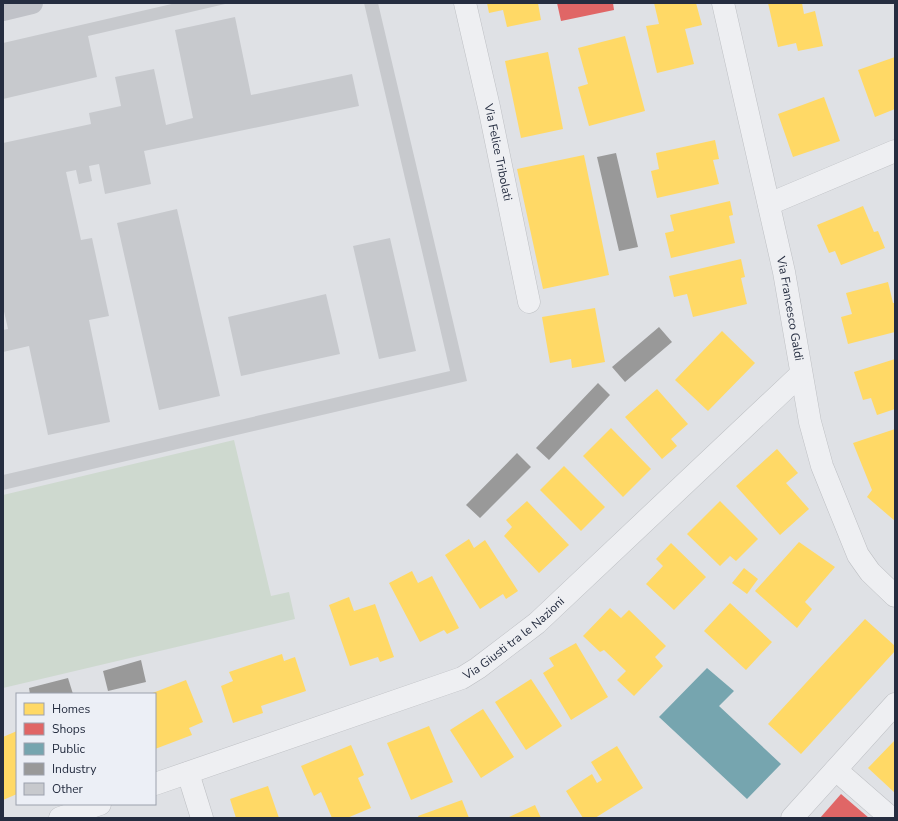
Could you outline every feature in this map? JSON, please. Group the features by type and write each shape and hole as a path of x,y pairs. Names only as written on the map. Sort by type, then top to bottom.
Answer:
{"main road":[{"path":"3,10 32,3"}],"street":[{"name":"Via Felice Tribolati","path":"465,3 489,107 529,302"},
{"name":"Via Francesco Galdi","path":"723,3 784,272 810,422 822,466 852,542 863,563 870,572 895,596"},
{"path":"769,204 895,151"},
{"name":"Via Giusti tra le Nazioni","path":"156,784 462,678 478,668 537,622 801,374"},
{"path":"792,818 895,704"},
{"path":"836,770 890,818"},
{"path":"188,773 202,818"},
{"path":"60,818 97,805"}],"shaded area":[{"path":"234,440 271,596 289,592 295,619 3,688 3,495"}],"building: Homes":[{"path":"487,3 538,3 541,20 507,27 503,10 489,13"},
{"path":"654,3 696,3 702,25 685,29 694,64 657,73 646,26 659,24"},
{"path":"768,3 802,3 804,14 815,11 823,46 798,51 796,43 778,47"},
{"path":"625,36 645,111 589,126 578,87 588,84 578,48"},
{"path":"548,52 563,129 521,138 505,61"},
{"path":"895,57 895,109 875,117 858,70"},
{"path":"824,97 840,141 793,157 778,114"},
{"path":"715,140 719,159 713,160 719,184 657,198 651,171 659,169 656,153"},
{"path":"584,155 609,275 543,289 517,169"},
{"path":"730,201 733,215 729,216 735,243 671,258 665,233 674,231 670,215"},
{"path":"863,206 874,232 878,231 885,248 841,265 835,251 829,253 817,225"},
{"path":"741,259 745,277 741,278 747,304 693,317 687,294 674,297 669,276"},
{"path":"888,282 893,303 895,303 895,332 848,344 841,317 852,314 846,293"},
{"path":"595,308 605,362 572,368 571,359 550,363 542,317"},
{"path":"722,331 755,363 708,411 675,380"},
{"path":"895,359 895,409 877,415 871,398 863,400 854,372"},
{"path":"657,389 688,424 671,439 677,446 662,459 625,417"},
{"path":"611,428 651,469 623,497 583,456"},
{"path":"895,429 895,521 867,497 872,490 853,443"},
{"path":"777,449 798,473 786,483 809,509 780,535 736,486"},
{"path":"564,466 605,507 581,531 540,490"},
{"path":"527,501 569,545 539,573 504,536 512,527 506,520"},
{"path":"720,501 758,539 736,561 730,556 720,566 687,534"},
{"path":"469,539 474,548 485,540 518,591 506,599 503,594 480,609 445,555"},
{"path":"799,542 835,567 805,602 812,609 797,628 755,591"},
{"path":"671,543 706,577 674,610 646,584 663,566 656,559"},
{"path":"744,568 758,579 747,594 732,583"},
{"path":"412,571 418,583 432,576 459,628 447,634 444,630 420,642 389,583"},
{"path":"349,597 354,611 375,604 394,657 380,662 378,657 350,666 329,605"},
{"path":"730,603 772,642 746,670 704,631"},
{"path":"610,608 621,618 629,610 666,646 655,657 663,666 634,696 617,680 626,671 604,650 600,652 583,636"},
{"path":"865,619 895,646 895,651 801,754 768,724"},
{"path":"576,643 608,697 571,720 543,673 554,666 549,658"},
{"path":"282,654 284,661 295,657 306,691 261,706 263,713 233,723 221,686 233,681 229,672"},
{"path":"531,679 562,726 526,750 495,702"},
{"path":"186,680 203,722 189,728 192,735 156,749 156,693 153,693"},
{"path":"483,709 514,757 481,778 450,730"},
{"path":"429,726 453,782 411,800 387,743"},
{"path":"16,731 16,794 3,800 3,737"},
{"path":"895,740 895,793 868,768"},
{"path":"351,745 364,775 358,778 371,808 347,818 332,818 321,792 314,796 301,766"},
{"path":"617,746 643,788 595,818 583,818 566,791 592,774 597,783 602,780 591,762"},
{"path":"268,786 279,818 236,818 230,799"},
{"path":"462,800 469,818 419,818 418,816"},
{"path":"535,805 541,818 507,818"}],"building: Shops":[{"path":"557,3 613,3 614,10 561,21"},
{"path":"841,794 869,818 820,818"}],"building: Public":[{"path":"707,668 734,691 719,706 781,764 747,799 659,717"}],"building: Industry":[{"path":"616,153 638,247 619,251 597,157"},
{"path":"659,327 672,342 625,382 612,367"},
{"path":"598,383 610,395 549,460 536,448"},
{"path":"517,453 531,467 480,518 466,505"},
{"path":"141,660 146,682 108,691 103,671"},
{"path":"68,678 73,693 30,693 29,688"}],"building: Other":[{"path":"176,3 225,4 88,36 97,77 3,99 3,43"},
{"path":"364,3 378,3 467,381 3,490 3,475 450,371"},
{"path":"235,17 251,95 352,74 359,106 144,151 151,184 105,194 99,164 89,166 92,181 79,184 76,170 66,172 81,240 92,238 109,316 89,320 110,422 48,435 29,346 3,352 3,330 8,329 3,307 3,143 91,124 89,113 121,106 115,77 154,69 166,125 193,118 175,30"},
{"path":"177,209 220,396 159,410 117,223"},
{"path":"390,238 416,351 379,359 353,246"},
{"path":"326,294 340,354 241,376 228,317"}]}
